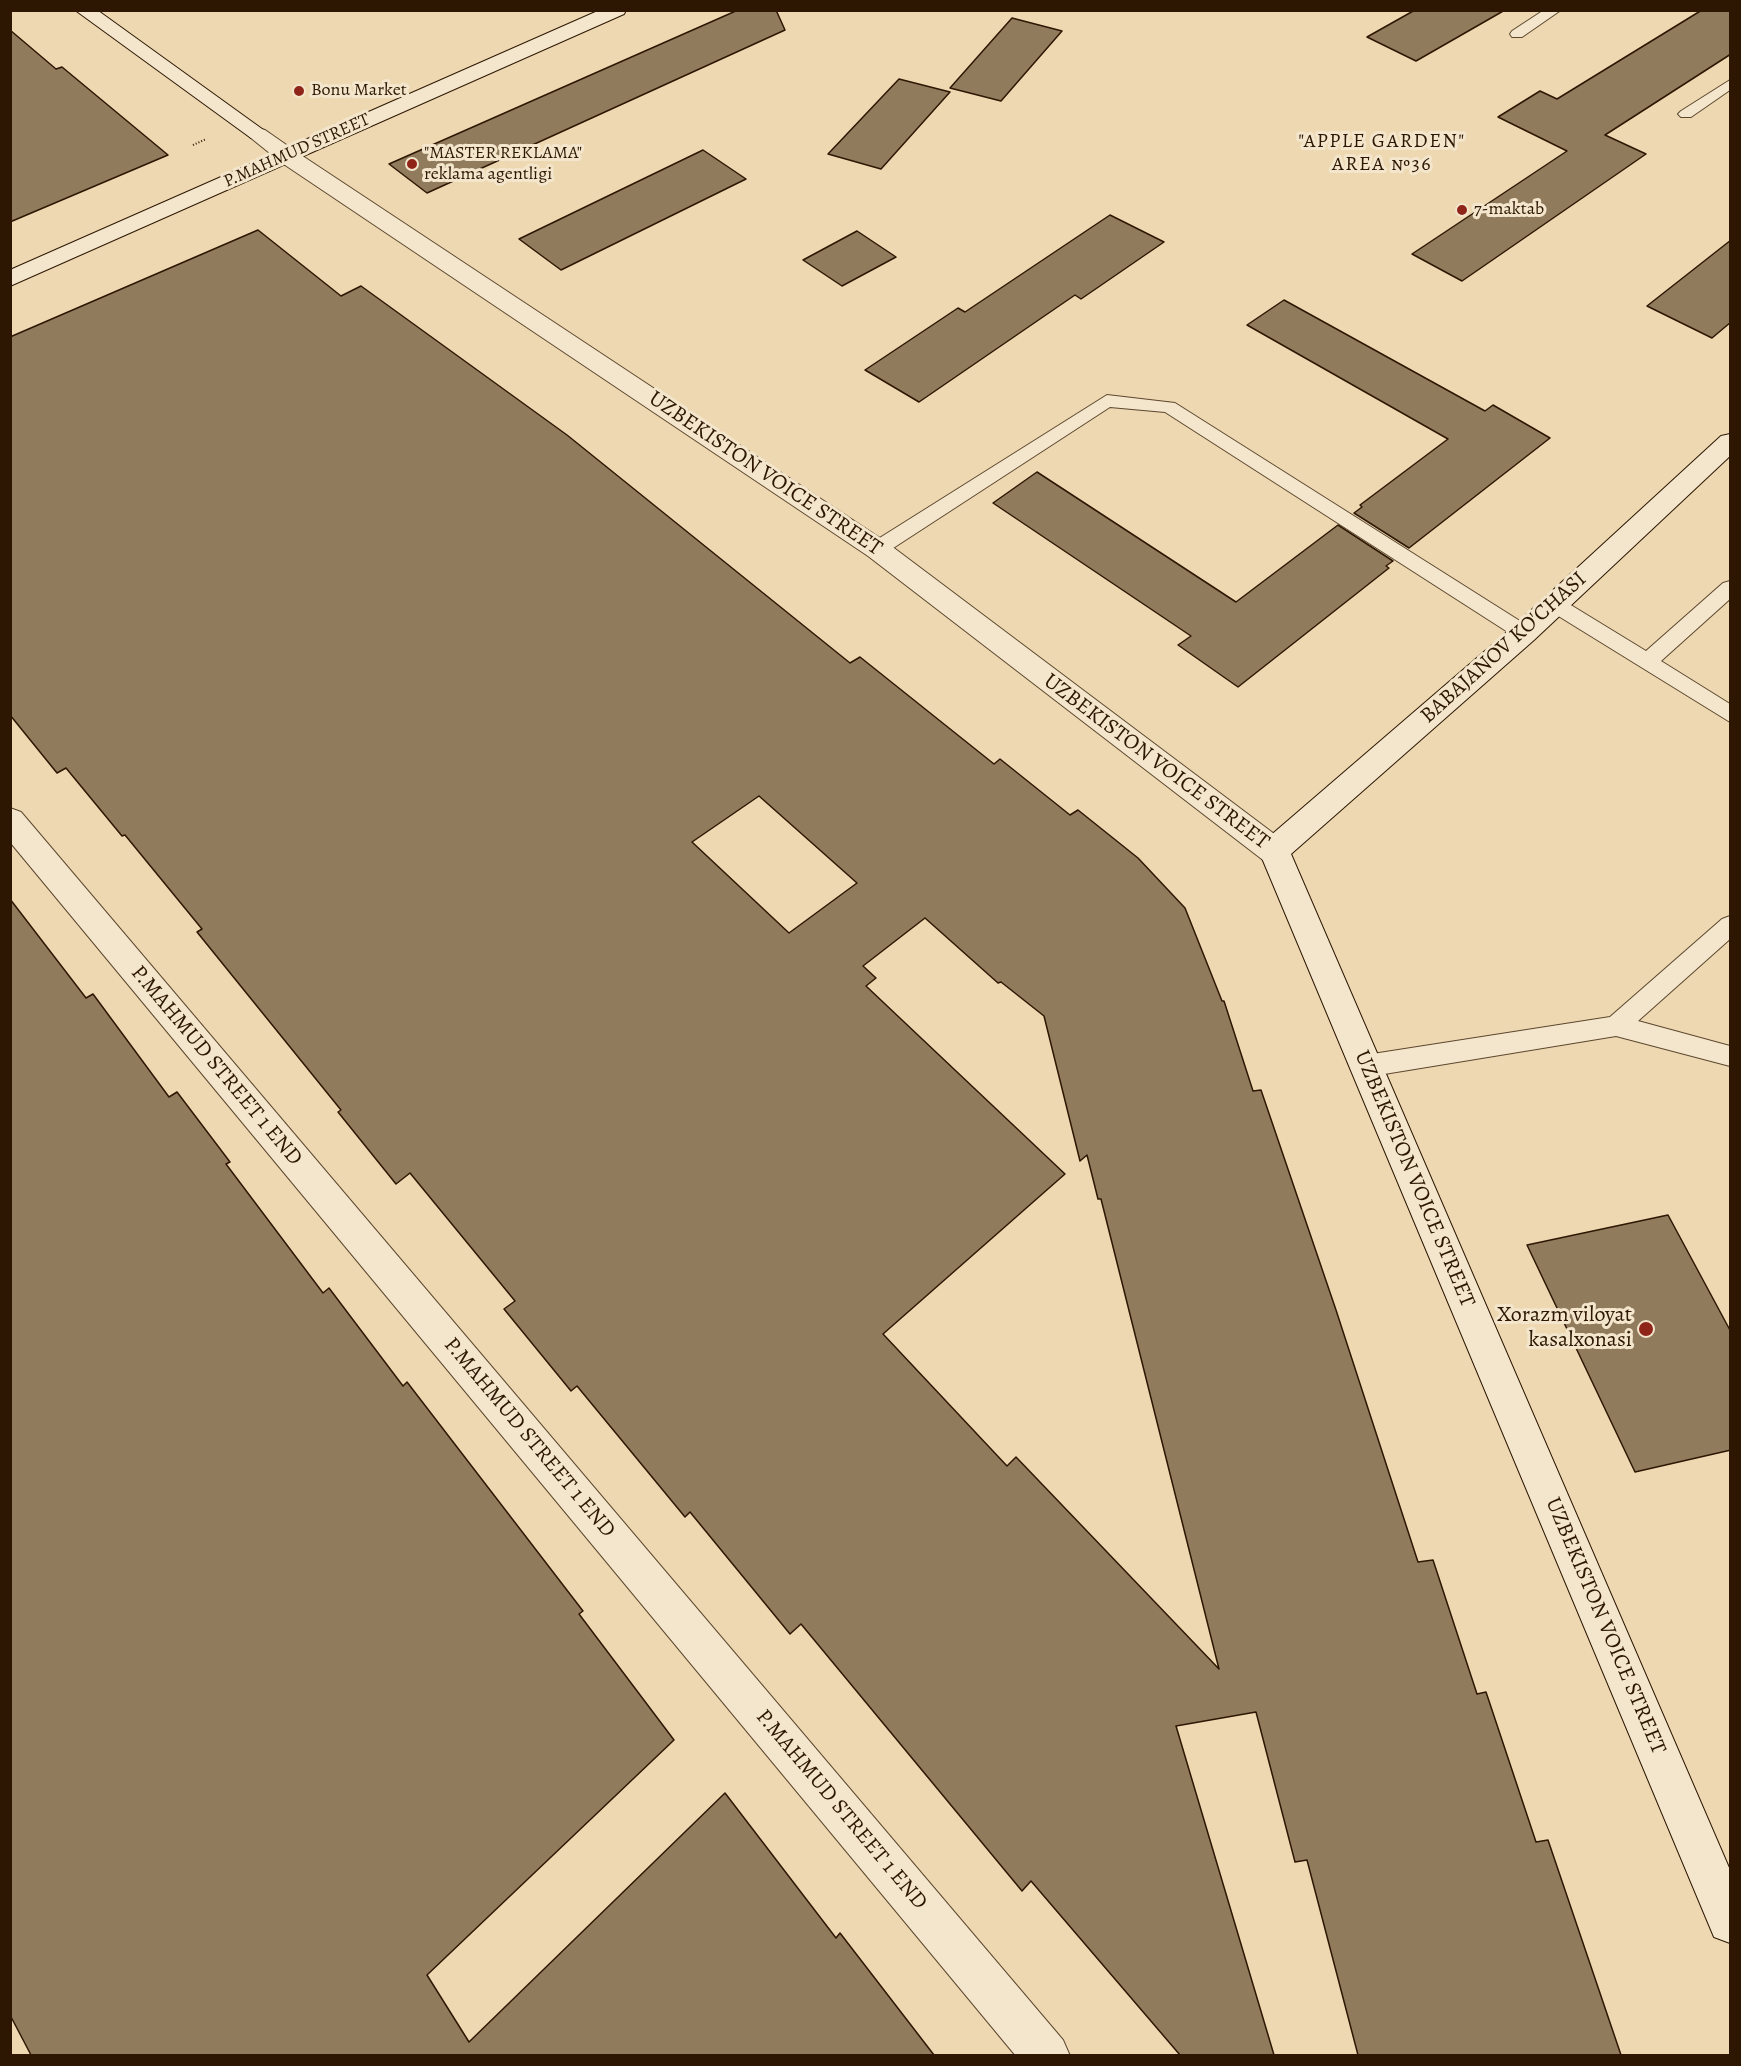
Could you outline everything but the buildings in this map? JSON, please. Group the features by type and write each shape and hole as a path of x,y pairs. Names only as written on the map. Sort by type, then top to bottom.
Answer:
{"street":[{"name":"UZBEKISTON VOICE STREET","path":"84,10 258,134 877,549 1274,851 1731,1921"},
{"name":"P.MAHMUD STREET","path":"10,279 617,10"},
{"name":"BABAJANOV KO'CHASI","path":"1274,851 1524,633 1731,442"},
{"name":"P.MAHMUD STREET 1 END","path":"10,820 1047,2055"}],"lane":[{"path":"1517,34 1554,10"},
{"path":"1686,114 1731,84"},
{"path":"877,549 1107,401 1169,407 1524,633"},
{"path":"1647,662 1731,588"},
{"path":"1554,604 1731,714"},
{"path":"1616,1026 1731,926"},
{"path":"1366,1066 1616,1026 1731,1056"}],"place":[{"name":"Bonu Market","path":"299,91"},
{"name":"\"MASTER REKLAMA\" reklama agentligi","path":"412,164"},
{"name":"7-maktab","path":"1462,210"},
{"name":"Xorazm viloyat kasalxonasi","path":"1646,1329"}],"district":[{"name":"\"APPLE GARDEN\" AREA №36","path":"1382,154"}]}
